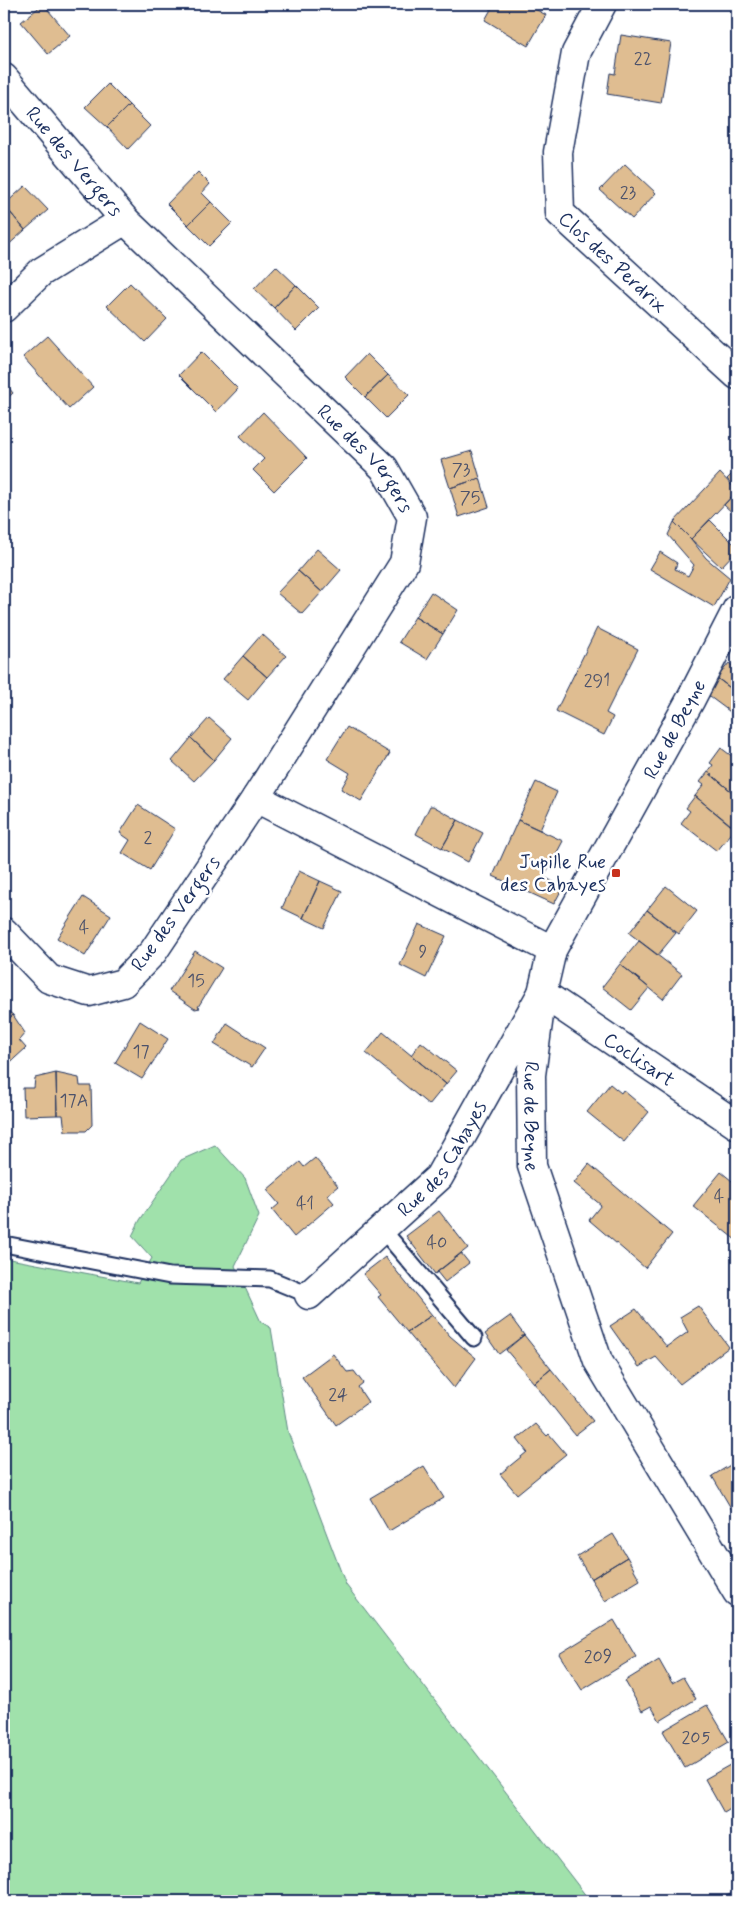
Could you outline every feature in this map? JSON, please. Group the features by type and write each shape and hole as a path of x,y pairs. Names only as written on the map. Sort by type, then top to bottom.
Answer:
{"street":[{"name":"Clos des Perdrix","path":"602,4 576,54 558,152 560,212 737,375"},
{"name":"Rue des Vergers","path":"4,78 125,220 384,468 412,517 404,563 256,798 153,952 124,983 89,992 49,979 4,932"},
{"name":"Rue des Vergers","path":"4,308 41,272 125,220"},
{"name":"Rue de Beyne","path":"737,609 691,699 552,950 542,993 531,1075 532,1166 598,1360 737,1592"},
{"path":"256,798 552,950"},
{"name":"Coclisart","path":"542,993 737,1125"},
{"name":"Rue des Cabayes","path":"308,1295 439,1177 542,993"}],"lane":[{"path":"382,1229 474,1338"},
{"path":"4,1244 170,1276 270,1279 308,1295"}],"green space":[{"path":"215,1145 245,1178 259,1216 235,1266 261,1322 271,1328 288,1432 346,1585 590,1901 4,1901 4,1258 138,1283 152,1258 132,1236 140,1220 181,1160"}],"building":[{"path":"43,4 70,36 48,54 21,22"},
{"path":"494,4 538,4 535,9 546,15 528,46 485,20"},
{"path":"621,35 671,43 661,103 607,94 610,73 615,74"},
{"path":"108,84 129,105 107,127 85,107"},
{"path":"129,105 150,126 128,149 107,127"},
{"path":"625,164 656,193 632,219 600,190"},
{"path":"198,172 210,184 202,193 211,202 188,225 167,204"},
{"path":"25,186 48,210 25,230 4,205"},
{"path":"211,202 232,223 209,246 188,225"},
{"path":"4,205 25,230 4,249"},
{"path":"276,266 296,285 274,308 254,289"},
{"path":"130,283 167,319 145,342 107,306"},
{"path":"296,285 319,308 296,331 274,308"},
{"path":"47,336 93,387 69,409 23,357"},
{"path":"201,352 238,389 216,412 179,375"},
{"path":"367,354 388,375 365,397 345,377"},
{"path":"388,375 409,395 386,418 365,397"},
{"path":"4,382 13,393 4,401"},
{"path":"263,412 307,458 274,491 253,470 264,459 240,436"},
{"path":"472,451 480,478 450,488 441,460"},
{"path":"737,469 737,490 727,479"},
{"path":"720,473 737,491 691,539 674,522"},
{"path":"480,478 489,507 459,517 450,488"},
{"path":"737,491 737,517 724,505"},
{"path":"710,520 737,547 737,550 721,567 691,539"},
{"path":"674,522 706,558 730,578 714,607 650,569 660,552 677,563 675,569 688,576 694,565 668,535"},
{"path":"317,549 341,570 322,592 298,571"},
{"path":"298,571 322,592 302,614 277,593"},
{"path":"431,592 458,610 443,634 415,617"},
{"path":"415,617 443,634 427,659 399,642"},
{"path":"597,628 638,649 606,713 613,717 604,735 556,711"},
{"path":"262,634 286,656 267,677 243,656"},
{"path":"243,656 267,677 248,700 223,679"},
{"path":"729,663 737,670 737,693 717,678"},
{"path":"717,678 737,693 737,709 733,714 706,694"},
{"path":"209,718 232,738 214,760 191,738"},
{"path":"347,727 390,753 361,801 341,789 350,773 327,759"},
{"path":"191,738 214,760 194,781 172,761"},
{"path":"721,748 737,760 737,796 708,772 713,765 710,763"},
{"path":"708,772 737,796 737,817 731,825 695,796 704,785 700,782"},
{"path":"536,782 557,792 540,830 518,820"},
{"path":"695,796 735,829 717,851 681,823 690,811 686,808"},
{"path":"138,805 175,829 150,870 122,853 130,840 120,833"},
{"path":"430,806 458,820 442,848 416,834"},
{"path":"458,820 483,833 468,862 442,848"},
{"path":"518,820 563,841 544,877 563,887 554,904 493,876"},
{"path":"299,871 320,881 303,918 282,908"},
{"path":"320,881 342,891 324,928 303,918"},
{"path":"666,886 697,911 679,934 647,910"},
{"path":"83,897 111,915 85,956 57,938"},
{"path":"647,910 676,933 658,955 629,933"},
{"path":"419,924 446,936 426,978 400,965"},
{"path":"639,941 682,974 663,999 620,964"},
{"path":"195,951 222,968 198,1007 200,1008 195,1009 169,991"},
{"path":"620,964 649,988 631,1010 602,987"},
{"path":"4,1008 13,1015 4,1023"},
{"path":"13,1015 25,1033 19,1040 26,1048 4,1068 4,1023"},
{"path":"140,1021 168,1039 142,1079 115,1063"},
{"path":"227,1023 265,1048 252,1067 214,1044"},
{"path":"383,1032 446,1084 429,1105 366,1053"},
{"path":"421,1042 457,1071 446,1084 411,1055"},
{"path":"56,1073 57,1115 24,1116 23,1088 34,1088 35,1078"},
{"path":"56,1073 79,1078 80,1086 91,1086 92,1125 86,1131 65,1131 63,1115 57,1115"},
{"path":"610,1084 621,1093 623,1090 649,1112 624,1142 587,1112"},
{"path":"315,1158 338,1186 327,1195 334,1203 294,1237 272,1210 279,1204 267,1190 300,1162 304,1167"},
{"path":"589,1164 672,1234 645,1268 589,1220 601,1205 574,1183"},
{"path":"721,1172 737,1185 737,1241 693,1206"},
{"path":"439,1211 468,1248 435,1274 406,1236"},
{"path":"461,1253 469,1263 445,1282 437,1272"},
{"path":"385,1257 432,1315 407,1332 378,1297 381,1295 363,1274"},
{"path":"698,1306 729,1347 680,1384 656,1357 639,1367 610,1326 636,1309 667,1347 688,1332 680,1317"},
{"path":"432,1315 450,1336 476,1358 454,1388 407,1332"},
{"path":"510,1316 524,1335 499,1354 485,1334"},
{"path":"524,1335 551,1369 534,1383 506,1350"},
{"path":"333,1354 347,1372 354,1371 363,1383 358,1387 368,1402 336,1425 302,1377"},
{"path":"551,1369 593,1421 575,1435 534,1383"},
{"path":"536,1424 547,1436 549,1434 566,1454 517,1494 500,1474 527,1452 517,1439"},
{"path":"737,1461 737,1514 735,1515 712,1476"},
{"path":"424,1466 444,1498 389,1531 370,1498"},
{"path":"613,1534 627,1557 591,1579 577,1556"},
{"path":"627,1557 640,1580 605,1601 591,1579"},
{"path":"614,1620 636,1657 582,1690 559,1654"},
{"path":"659,1660 672,1683 683,1677 696,1699 660,1721 651,1706 642,1711 625,1681"},
{"path":"707,1705 729,1742 685,1768 663,1731"},
{"path":"737,1761 737,1805 724,1813 705,1779"},
{"path":"737,1891 737,1901 716,1901"}],"place":[{"name":"Jupille Rue des Cabayes","path":"616,873"}]}
